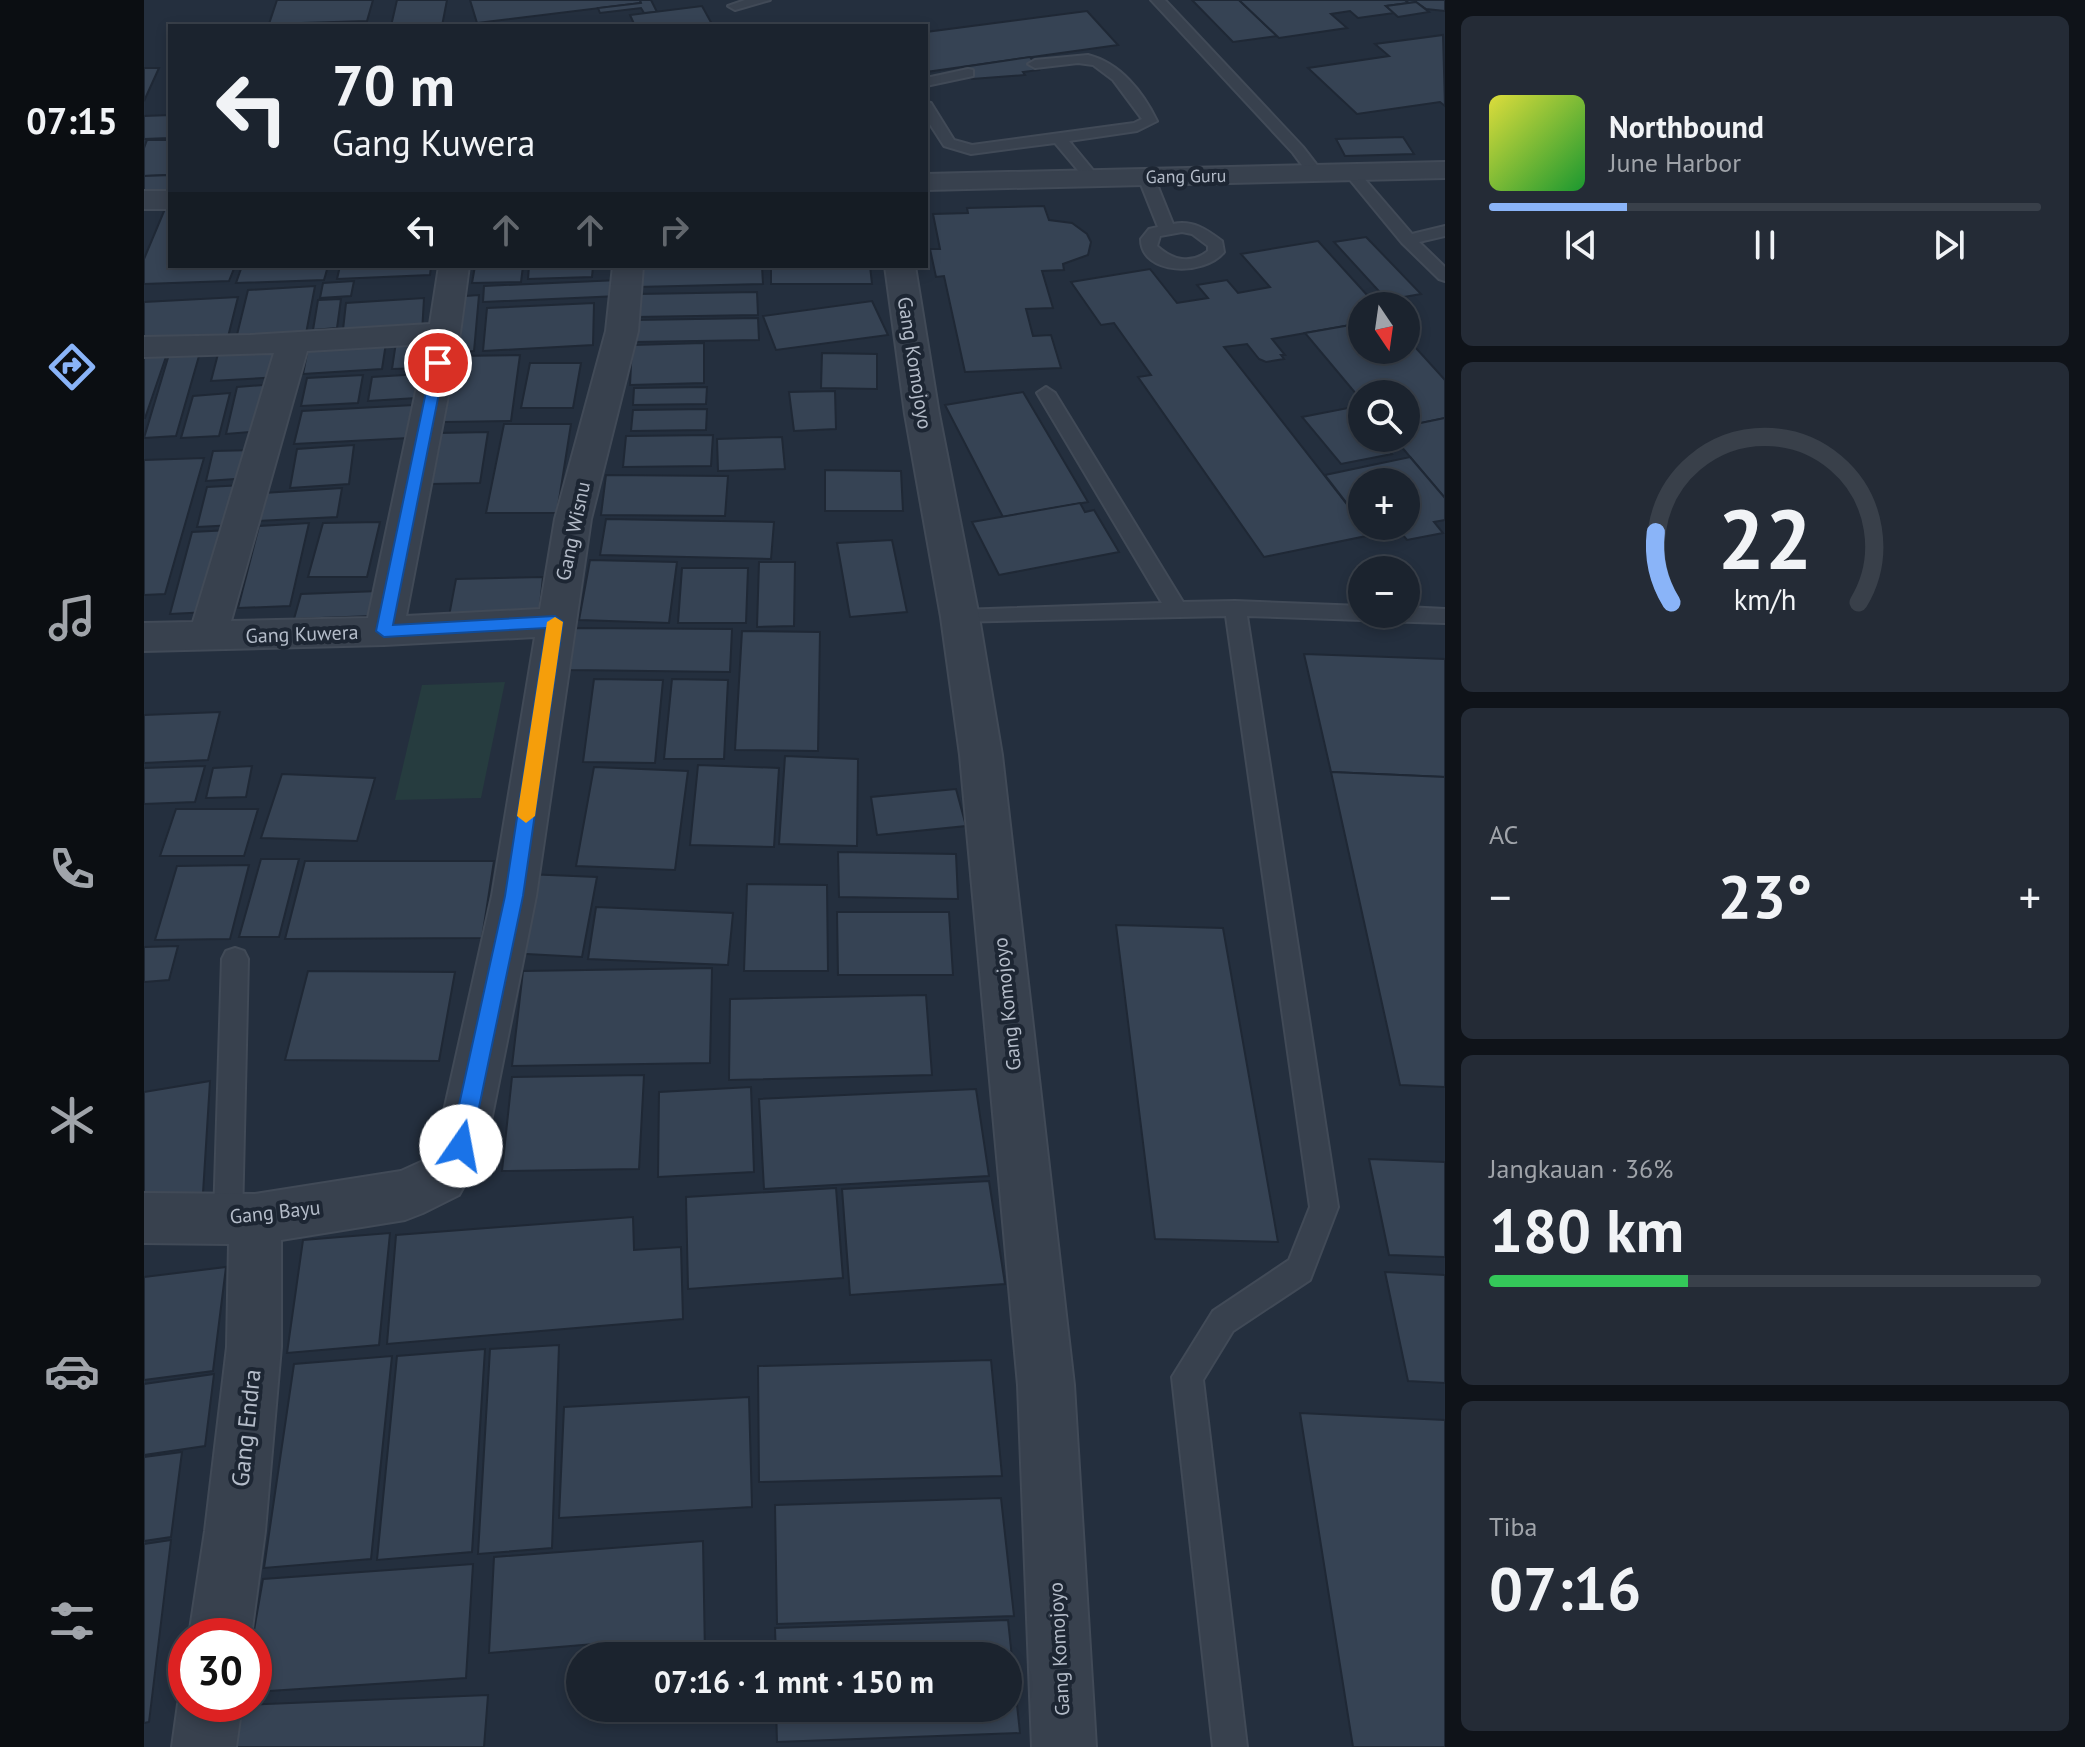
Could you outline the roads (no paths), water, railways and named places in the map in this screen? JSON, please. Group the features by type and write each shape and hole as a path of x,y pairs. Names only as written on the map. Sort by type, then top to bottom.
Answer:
{"street":[{"name":"Gang Guru","path":"928,182 1445,170"},
{"path":"384,631 444,333 454,268"},
{"name":"Gang Wisnu","path":"405,1195 441,1178 461,1146 514,896 573,519 622,331 628,268"},
{"name":"Gang Komojoyo","path":"900,268 922,414 960,617 981,755 1046,1385 1064,1747"},
{"path":"144,347 293,343 444,333"},
{"path":"208,635 293,343"},
{"name":"Gang Kuwera","path":"144,637 384,631 555,622"},
{"name":"Gang Bayu","path":"144,1218 241,1218 405,1195"},
{"name":"Gang Endra","path":"223,1618 254,1347 241,1218"},
{"path":"204,1747 207,1722"}],"lane":[{"path":"735,6 763,0"},
{"path":"1158,0 1315,173"},
{"path":"928,109 949,143 971,150 1137,127 1150,121 1111,67 1099,60 1035,64"},
{"path":"928,82 968,73"},
{"path":"1060,139 1092,178"},
{"path":"1351,172 1408,240 1445,276"},
{"path":"1146,177 1167,228"},
{"path":"1408,240 1445,231"},
{"path":"1046,393 1177,610"},
{"path":"960,617 1235,608 1348,612"},
{"path":"1230,1747 1187,1377 1223,1321 1300,1270 1324,1207 1235,608"},
{"path":"1420,615 1445,616"},
{"path":"235,959 241,1218"}]}
